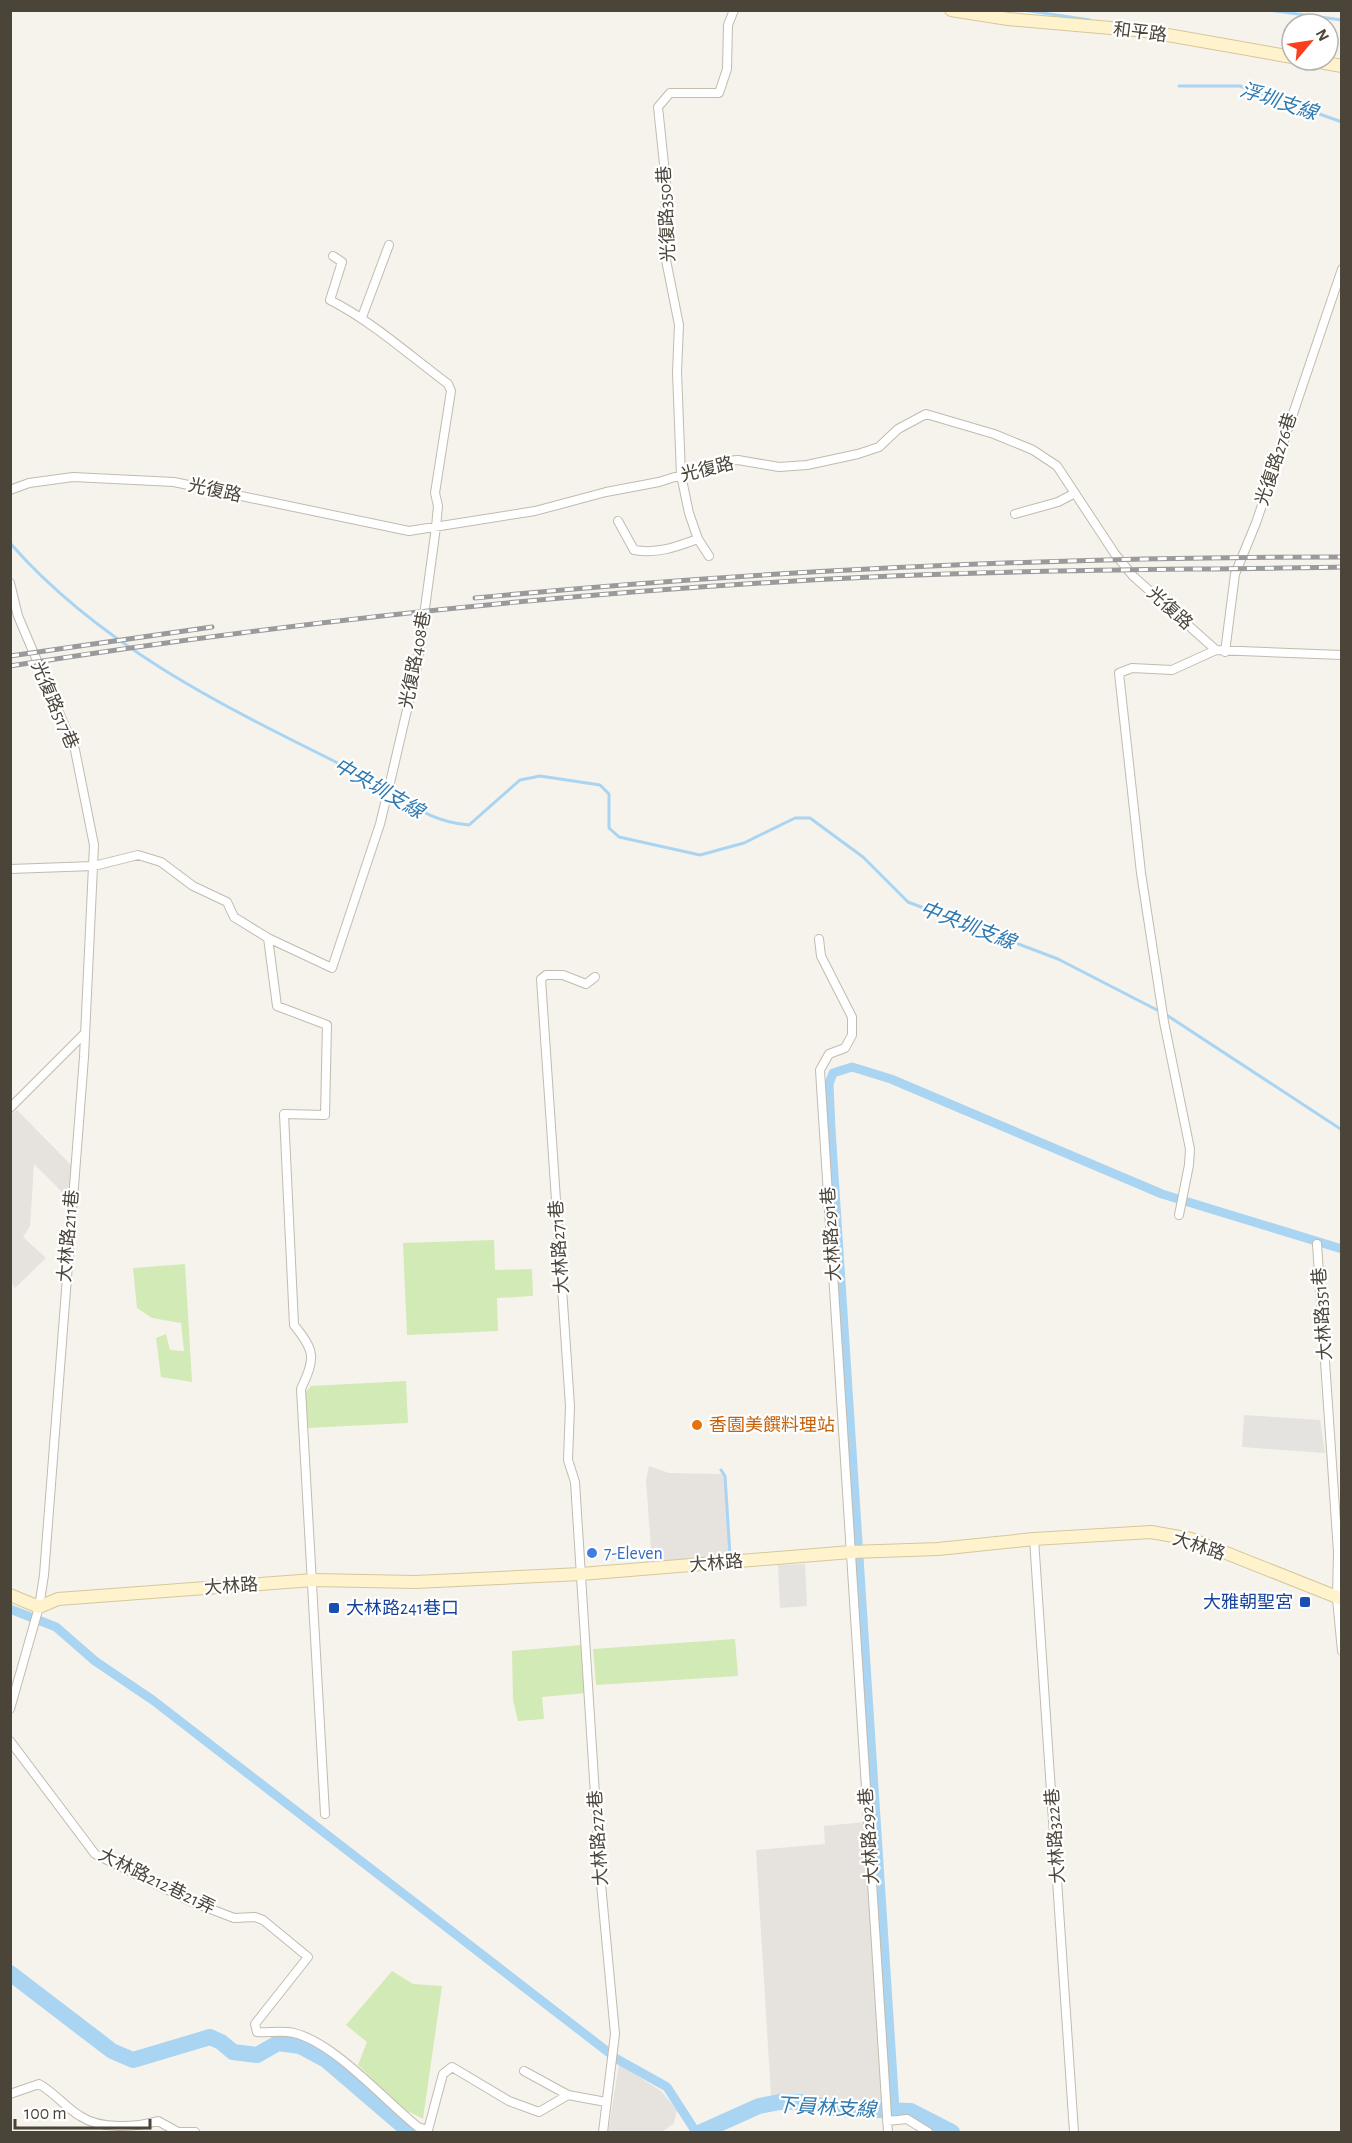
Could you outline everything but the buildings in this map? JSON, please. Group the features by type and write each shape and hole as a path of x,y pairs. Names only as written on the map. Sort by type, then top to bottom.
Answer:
{"street":[{"name":"光復路350巷","path":"681,475 676,372 679,325 665,255 666,183 658,107 670,93 719,93 727,69 728,26 734,10"},
{"name":"和平路","path":"951,10 1008,19 1145,31 1280,55"},
{"path":"362,316 389,245"},
{"name":"光復路408巷","path":"268,938 332,968 380,824 417,666 436,527 438,506 435,493 451,391 448,384 382,335 362,316 330,300 342,262 333,256"},
{"name":"光復路276巷","path":"1220,651 1235,574 1256,523 1341,269"},
{"name":"光復路","path":"10,490 29,483 73,477 174,482 409,531 536,511 681,475 725,461 738,460 779,467 807,465 858,454 879,447 898,429 926,414 994,434 1033,450 1057,466 1115,554 1133,576 1220,651"},
{"path":"681,475 689,513 698,539 709,556"},
{"path":"1015,514 1058,502 1075,493"},
{"path":"618,521 634,550 651,553 698,539"},
{"name":"光復路517巷","path":"10,583 18,616 75,750 94,845 94,866"},
{"path":"1179,1214 1186,1186 1190,1149 1162,1008 1141,873 1119,673 1132,668 1172,670 1220,651 1341,655"},
{"path":"10,869 94,866 138,855 160,862 193,886 227,902 234,917 268,938 277,1006 327,1025 325,1114 284,1114 294,1326 306,1339 313,1355 313,1364 301,1389 325,1814"},
{"name":"大林路211巷","path":"10,1709 39,1607 85,1033 94,866"},
{"name":"大林路291巷","path":"819,939 821,956 852,1017 852,1035 845,1048 829,1054 820,1070 851,1552"},
{"name":"大林路271巷","path":"581,1574 575,1482 568,1460 570,1406 541,979 546,975 563,975 586,984 595,977"},
{"path":"10,1108 85,1033"},
{"name":"大林路351巷","path":"1317,1244 1338,1541 1341,1651"},
{"name":"大林路","path":"39,1607 58,1599 313,1580 415,1582 581,1574 851,1552 938,1549 1034,1539 1151,1532 1185,1538 1339,1599"},
{"name":"大林路322巷","path":"1034,1539 1074,2133"},
{"name":"大林路292巷","path":"851,1552 888,2133"},
{"name":"大林路272巷","path":"581,1574 600,1874 615,2034 603,2133"},
{"path":"10,1595 39,1607"},
{"name":"大林路212巷21弄","path":"10,1741 95,1854 190,1901 234,1918 255,1917 263,1920 308,1957 255,2024 257,2032 287,2032 317,2042 344,2061 399,2112 418,2127 428,2130 443,2074 452,2067 509,2101 539,2112 568,2095"},
{"path":"524,2071 568,2095 606,2102"},
{"path":"10,2094 39,2084 52,2091 82,2118 122,2127 139,2126 158,2121 178,2132 195,2133"},
{"path":"887,2121 906,2119 928,2133"}],"shaded area":[{"path":"17,1110 72,1166 68,1198 34,1164 30,1226 23,1237 46,1258 15,1288 11,1283 10,1115"},
{"path":"1244,1415 1320,1420 1325,1453 1242,1447"},
{"path":"649,1466 669,1473 724,1474 730,1556 652,1562 646,1481"},
{"path":"805,1564 807,1606 780,1608 778,1565"},
{"path":"865,1822 884,2105 842,2104 771,2096 756,1850 825,1844 824,1826"},
{"path":"619,2064 661,2091 677,2110 674,2123 662,2132 608,2132"}],"green space":[{"path":"494,1240 495,1270 532,1269 533,1296 497,1298 498,1331 407,1335 403,1243"},
{"path":"185,1264 192,1382 161,1377 156,1338 166,1334 170,1350 184,1351 181,1323 152,1318 137,1308 133,1268"},
{"path":"406,1381 408,1423 306,1428 305,1393 311,1386"},
{"path":"735,1639 738,1676 596,1685 593,1649"},
{"path":"582,1645 586,1693 542,1697 544,1719 518,1721 513,1700 512,1651"},
{"path":"392,1971 413,1984 442,1986 423,2119 402,2108 358,2065 367,2042 346,2025"}],"waterway":[{"path":"1023,10 1090,20"},
{"path":"1268,10 1342,20"},
{"name":"浮圳支線","path":"1179,86 1240,86 1342,122"},
{"name":"中央圳支線","path":"10,543 48,582 88,617 177,678 224,705 368,778 439,819 469,825 520,780 540,776 600,785 609,794 609,828 619,837 700,855 744,843 795,818 810,818 863,857 908,902 1058,959 1159,1011"},
{"name":"中央圳支線","path":"1165,1014 1342,1130"},
{"path":"895,2109 831,1129 829,1084 833,1073 852,1067 891,1079 1162,1194 1342,1249"},
{"path":"721,1470 725,1476 730,1555"},
{"path":"10,1609 56,1627 95,1661 154,1701 617,2059 667,2087 696,2132"},
{"name":"下員林支線","path":"10,1973 112,2051 133,2060 210,2037 221,2042 233,2052 257,2055 278,2043 300,2046 326,2060 410,2132"},
{"name":"下員林支線","path":"701,2132 759,2106 780,2102 801,2102 839,2109 911,2111 952,2132"}],"railway":[{"path":"475,598 692,580 908,567 1124,559 1342,557"},
{"path":"10,666 120,649 340,621 671,589 948,574 1342,567"},
{"path":"10,656 212,627"}],"place":[{"name":"香園美饌料理站","path":"697,1425"},
{"name":"7-Eleven","path":"592,1553"},
{"name":"大雅朝聖宮","path":"1305,1602"},
{"name":"大林路241巷口","path":"334,1608"}]}
